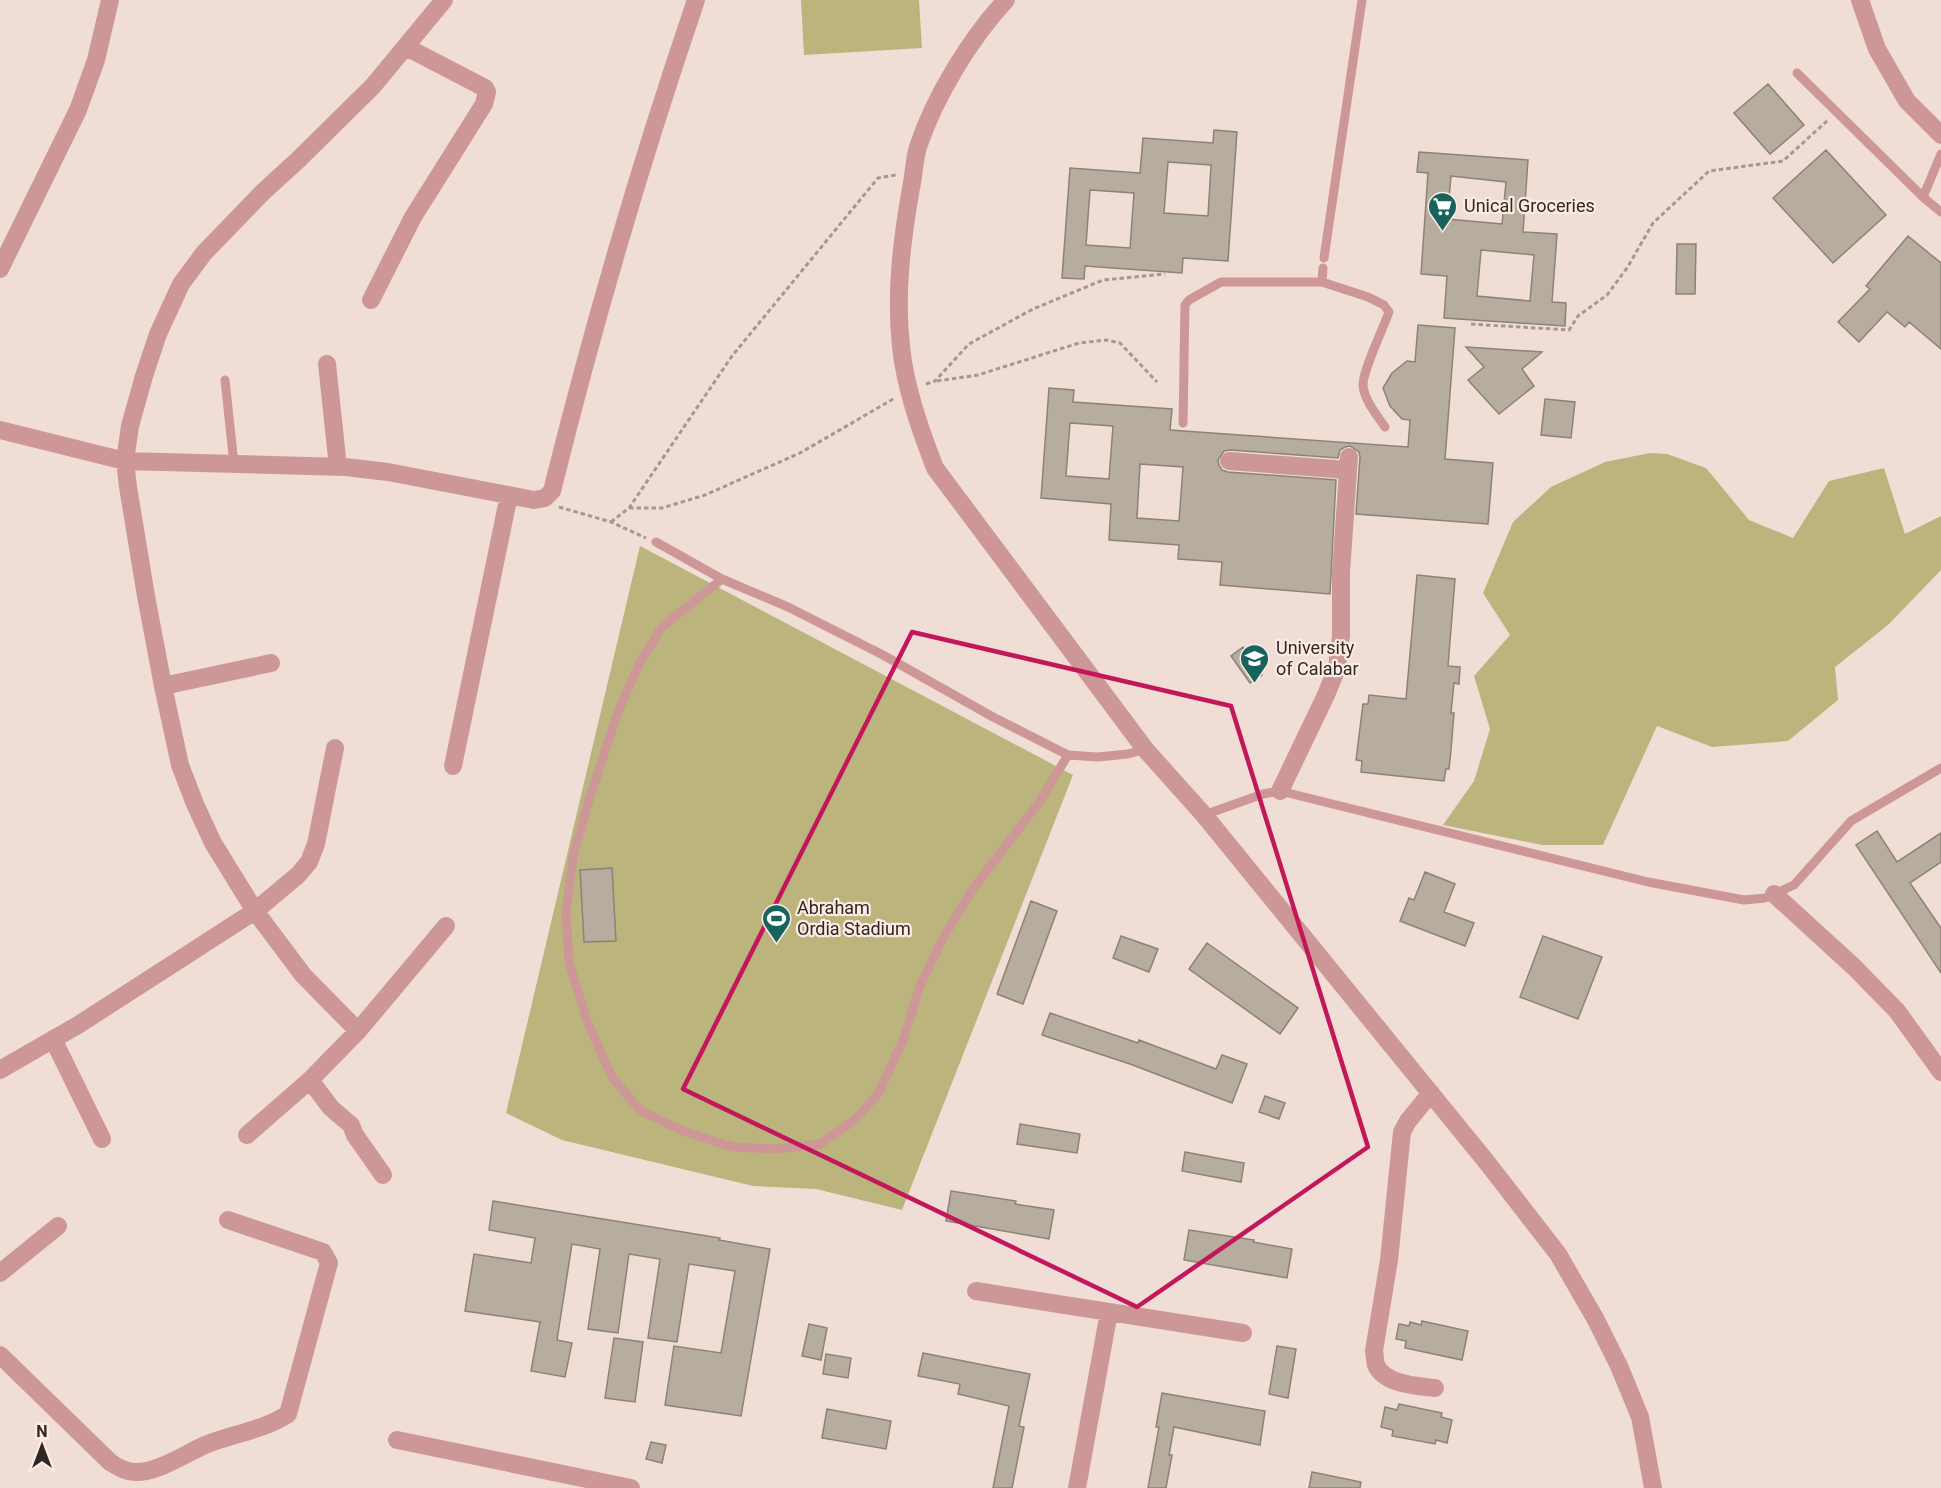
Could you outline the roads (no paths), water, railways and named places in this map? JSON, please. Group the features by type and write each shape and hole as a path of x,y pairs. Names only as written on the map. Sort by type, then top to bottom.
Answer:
{"street":[{"path":"0,269 78,110 96,60 110,0"},
{"path":"358,1031 303,975 255,911 213,843 190,794 180,765 163,686 125,461 130,426 144,376 158,334 181,284 204,253 263,192 373,86 444,0"},
{"path":"0,430 125,461 338,467 388,472 534,500 545,498 552,491 579,382 661,103 696,0"},
{"path":"1006,0 947,81 918,148 902,239 899,304 901,346 909,390 935,468 1145,749 1204,815 1431,1093 1558,1254 1596,1320 1619,1366 1640,1417 1653,1488"},
{"path":"1860,0 1877,50 1906,101 1941,135"},
{"path":"371,300 413,217 484,104 488,92 485,88 406,47"},
{"path":"327,364 338,467"},
{"path":"1229,461 1349,463 1341,572 1341,636 1336,668 1326,695 1280,790"},
{"path":"453,766 509,495"},
{"path":"163,686 271,663"},
{"path":"0,1070 255,911 298,875 309,862 316,844 335,748"},
{"path":"1774,894 1854,967 1898,1011 1941,1072"},
{"path":"248,1135 310,1080 358,1031 446,926"},
{"path":"53,1039 102,1139"},
{"path":"310,1080 331,1108 351,1125 355,1135 383,1175"},
{"path":"1431,1093 1402,1132 1389,1260 1374,1351 1376,1365 1394,1380 1435,1389"},
{"path":"0,1355 110,1462 124,1471 136,1473 151,1470 206,1445 277,1421 288,1414 329,1263 323,1252 228,1220"},
{"path":"0,1273 58,1226"},
{"path":"976,1291 1243,1334"},
{"path":"1077,1488 1109,1312"},
{"path":"398,1440 631,1488"}],"lane":[{"path":"1322,282 1362,0"},
{"path":"1797,73 1941,212"},
{"path":"1923,197 1941,154"},
{"path":"1183,423 1185,305 1189,300 1221,282 1322,282 1368,297 1384,305 1389,312 1366,369 1363,385 1368,400 1385,427"},
{"path":"225,380 234,464"},
{"path":"656,542 722,579 799,612 883,655 993,717 1068,755 1098,757 1128,754 1145,749"},
{"path":"722,579 662,627 639,664 618,712 573,857 566,913 569,962 587,1021 612,1077 641,1111 681,1130 733,1147 776,1149 820,1144 855,1120 879,1092 903,1040 920,986 943,938 972,890 1040,801 1068,755"},
{"path":"1204,815 1280,790 1648,882 1744,900 1765,898 1794,885 1851,821 1941,768"}],"place":[{"name":"Unical Groceries","path":"1443,232"},
{"name":"University of Calabar","path":"1255,684"},
{"name":"Abraham Ordia Stadium","path":"776,944"}]}
